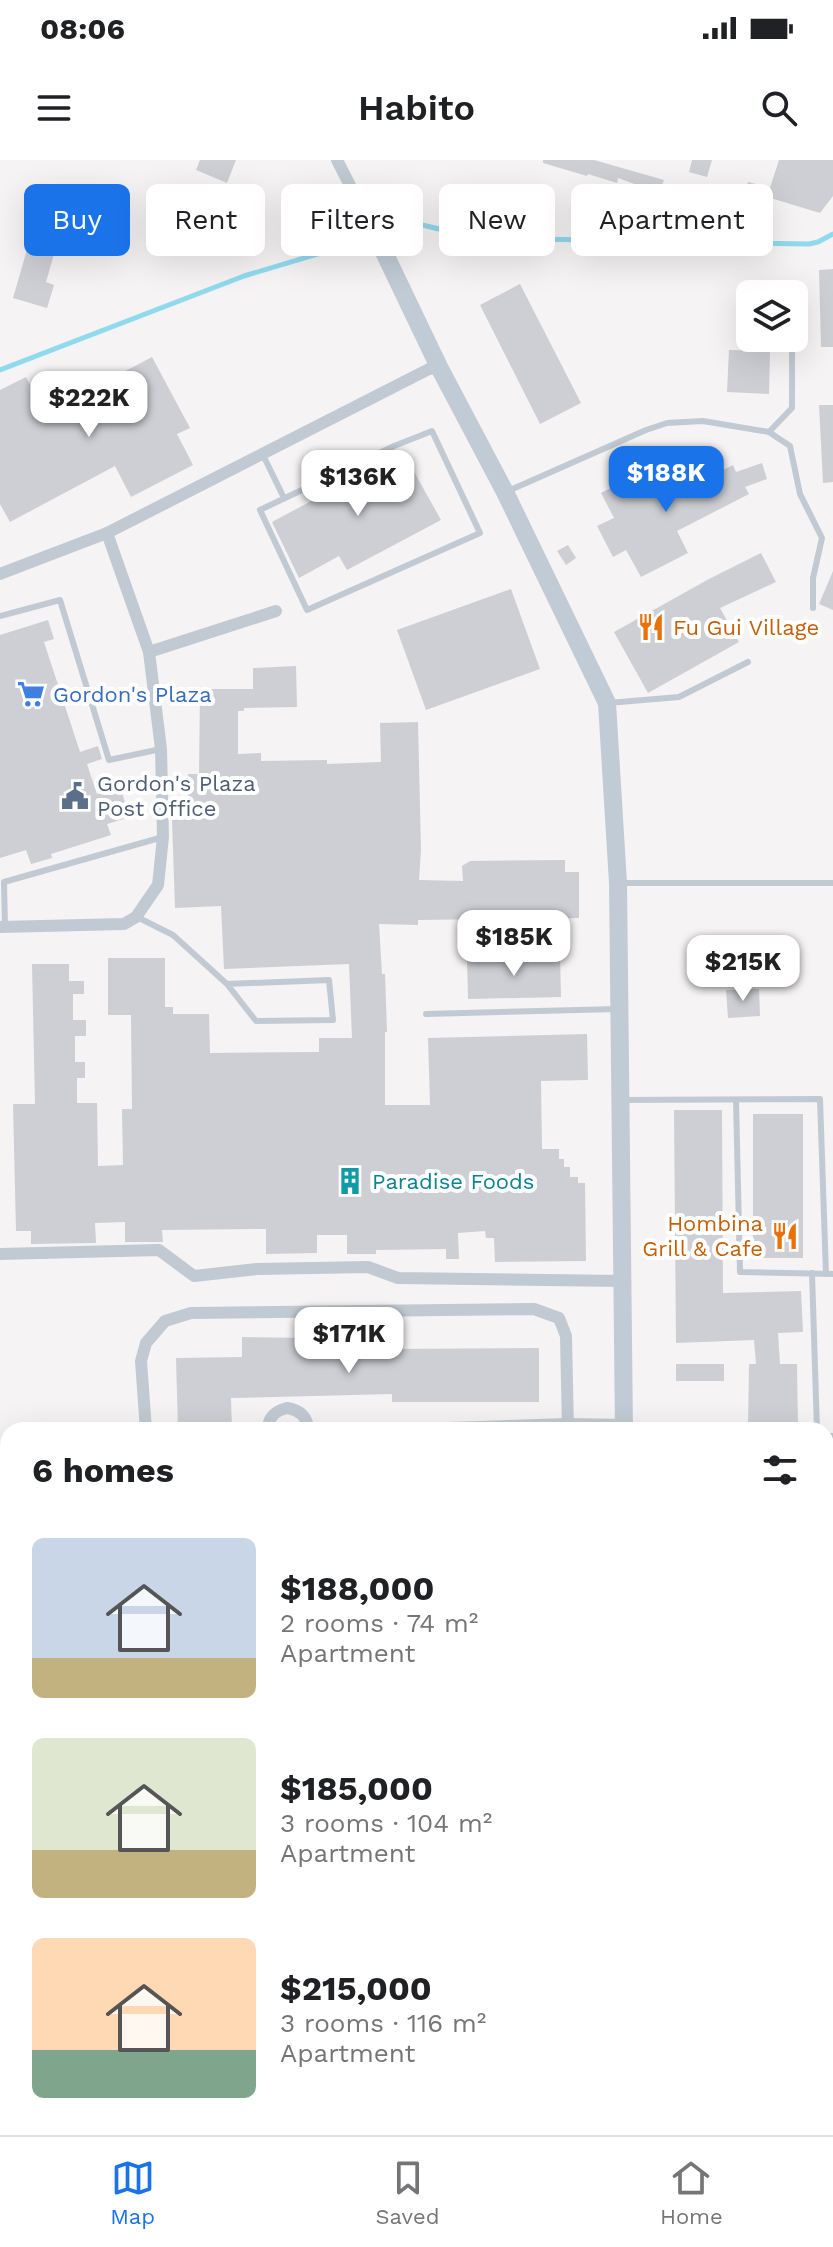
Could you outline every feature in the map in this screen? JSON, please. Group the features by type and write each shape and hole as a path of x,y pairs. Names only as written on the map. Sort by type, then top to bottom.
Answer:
{"street":[{"path":"337,160 350,184"},
{"path":"386,256 607,703 618,883 621,1009 624,1422"},
{"path":"0,574 107,533 429,369 439,367"},
{"path":"2,927 124,924 136,917 158,885 163,837 161,749 149,652 107,533"},
{"path":"149,652 276,611"},
{"path":"0,1254 159,1250 194,1276 257,1269 368,1267 398,1278 623,1281"},
{"path":"145,1422 141,1361 146,1343 165,1321 191,1313 534,1309 559,1318 566,1336 568,1422"},
{"path":"269,1422 274,1414 287,1408 301,1413 307,1422"}],"lane":[{"path":"769,432 792,408 792,352"},
{"path":"505,492 667,423 703,421 769,432 790,446 800,494 822,538 813,578 813,608"},
{"path":"432,431 480,533 307,610 260,510 284,498 432,431"},
{"path":"263,455 284,498"},
{"path":"822,538 833,536"},
{"path":"0,616 60,600 109,760 161,749"},
{"path":"607,703 679,697 748,662"},
{"path":"2,927 2,882 163,837"},
{"path":"618,883 833,883"},
{"path":"136,917 173,935 227,984 256,1021 333,1020 329,980 227,984"},
{"path":"426,1014 621,1009"},
{"path":"620,1100 820,1099 830,1274 740,1272 736,1100"},
{"path":"812,1273 817,1422"}],"building":[{"path":"200,160 236,160 227,183 196,170"},
{"path":"543,160 594,160 664,180 662,184 634,184 618,178 617,183 543,163"},
{"path":"692,160 712,160 707,177 689,172"},
{"path":"779,160 833,160 833,196 820,213 773,199 771,184"},
{"path":"25,256 54,256 46,282 54,285 47,308 13,298"},
{"path":"833,269 833,347 821,347 819,270"},
{"path":"520,284 581,403 540,424 480,305"},
{"path":"729,350 770,352 769,394 727,392"},
{"path":"152,357 190,428 177,434 193,465 131,497 115,466 10,522 0,504 0,390 26,377 46,413"},
{"path":"819,405 833,405 833,482 823,483"},
{"path":"663,447 674,448 679,453 679,464 673,469 657,469 656,457"},
{"path":"403,452 441,520 347,570 339,556 299,578 272,522"},
{"path":"762,463 767,479 745,487 749,494 677,531 688,553 641,577 626,550 613,557 597,526 614,518 601,493 645,470 662,502 733,465 736,472"},
{"path":"568,545 576,558 566,565 557,551"},
{"path":"761,553 776,582 720,608 739,642 648,693 614,632"},
{"path":"833,571 833,610 819,604"},
{"path":"511,589 540,669 426,710 397,630"},
{"name":"Gordon's Plaza","path":"48,620 54,639 44,642 80,752 98,746 102,759 87,764 97,794 120,787 130,817 107,824 111,835 51,854 52,858 31,864 26,850 0,858 0,635"},
{"path":"296,666 297,707 244,708 244,711 238,711 238,754 261,753 261,761 327,760 327,764 381,762 380,723 418,722 419,880 463,881 462,866 470,861 565,860 565,872 579,872 579,918 418,920 418,925 379,924 387,1032 385,1105 430,1105 428,1038 587,1034 588,1080 541,1081 542,1149 559,1149 559,1159 564,1159 564,1167 570,1167 570,1177 578,1177 578,1183 585,1183 586,1261 495,1262 494,1238 486,1238 485,1231 458,1233 459,1259 446,1259 446,1249 376,1250 376,1254 347,1254 347,1235 317,1235 317,1253 266,1254 266,1229 162,1230 163,1242 125,1242 125,1222 95,1223 96,1243 31,1244 31,1231 16,1231 13,1104 35,1104 32,964 69,964 69,981 84,981 84,994 73,994 73,1020 86,1020 86,1036 75,1036 75,1062 85,1062 85,1078 77,1078 77,1103 97,1103 98,1166 123,1165 122,1109 132,1109 131,1015 108,1015 108,958 165,958 165,1007 173,1007 173,1014 209,1014 210,1053 319,1052 319,1038 352,1038 349,964 224,969 221,906 175,908 172,820 188,819 188,774 199,774 200,689 253,689 253,668"},
{"path":"560,956 561,997 468,999 467,959"},
{"path":"759,989 760,1016 728,1018 726,990"},
{"path":"674,1110 722,1110 723,1293 801,1291 803,1332 778,1333 780,1364 797,1364 798,1422 748,1422 749,1364 756,1364 754,1340 676,1343"},
{"path":"753,1114 803,1114 803,1258 753,1258"},
{"path":"242,1337 385,1339 385,1349 539,1348 539,1402 392,1402 392,1394 231,1398 232,1422 178,1422 176,1358 242,1357"},
{"path":"676,1364 724,1364 724,1381 676,1381"}],"waterway":[{"path":"0,370 244,276 418,224 477,238 809,244 833,234"}],"place":[{"name":"Fu Gui Village","path":"651,627"},
{"name":"Gordon's Plaza","path":"31,694"},
{"name":"Gordon's Plaza Post Office","path":"75,796"},
{"name":"Paradise Foods","path":"350,1181"},
{"name":"Hombina Grill & Cafe","path":"785,1236"}]}
